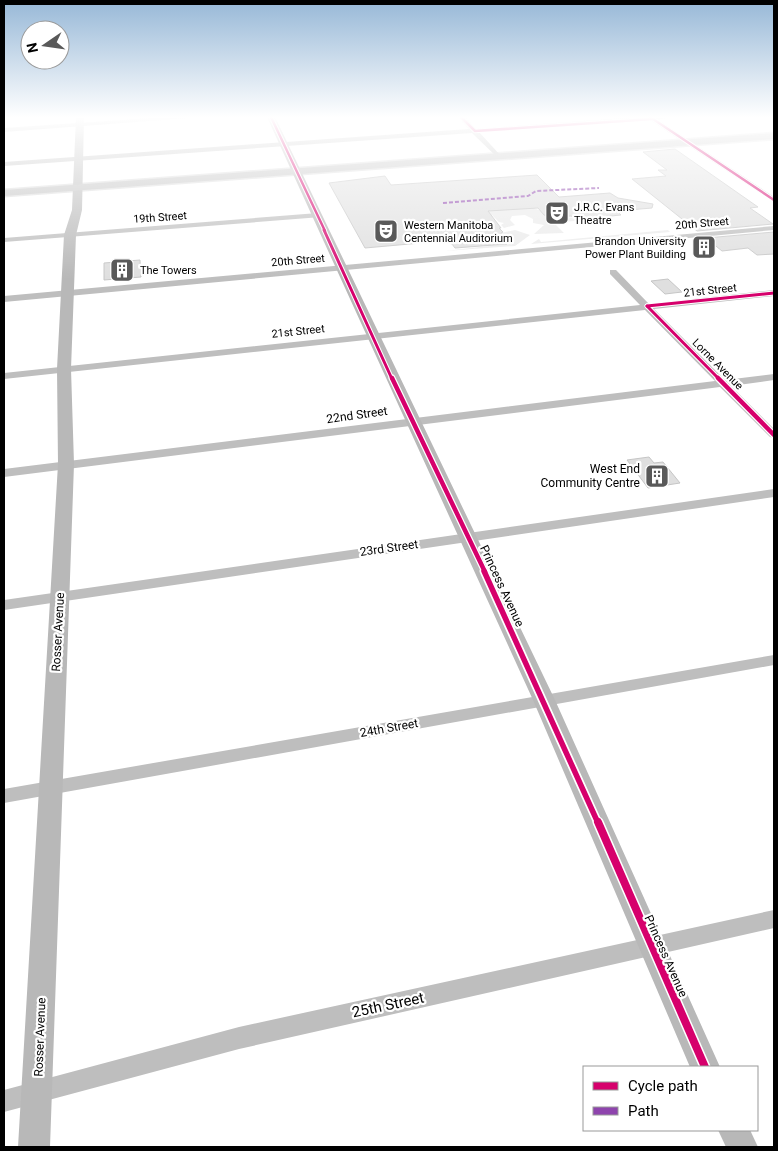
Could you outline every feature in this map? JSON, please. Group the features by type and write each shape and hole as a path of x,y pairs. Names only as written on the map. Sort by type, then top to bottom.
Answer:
{"main road":[{"path":"4,193 275,171"},
{"path":"4,188 78,186"}],"street":[{"name":"Rosser Avenue","path":"34,1147 66,464 64,369 70,235 77,210 78,171"},
{"name":"Princess Avenue","path":"298,171 373,336 544,700 651,947 706,1066"},
{"path":"731,171 774,200"},
{"name":"19th Street","path":"4,240 318,215"},
{"name":"20th Street","path":"4,299 774,228"},
{"name":"Lorne Avenue","path":"613,272 774,435"},
{"name":"21st Street","path":"4,376 774,293"},
{"name":"22nd Street","path":"4,473 774,377"},
{"name":"23rd Street","path":"4,605 774,494"},
{"name":"24th Street","path":"4,796 774,660"},
{"name":"25th Street","path":"4,1101 239,1038 774,919"},
{"path":"734,1131 742,1147"}],"shaded area":[{"path":"530,207 542,211 544,215 584,220 554,223 564,233 534,234 544,225 533,223 533,219 525,215 512,216 510,220 515,225 504,228 501,225 504,223 499,222 492,215 476,216 473,212"},
{"path":"515,230 530,235 515,246 445,251 507,244 501,233"},
{"path":"668,230 670,232 531,244 539,239 541,242"}],"building":[{"path":"659,171 706,171 758,207 750,208 773,224 697,231 632,179 666,176"},
{"path":"537,175 559,197 610,193 618,198 653,204 652,208 617,211 621,215 579,219 571,216 550,217 544,215 538,208 488,211 501,228 499,228 503,232 501,233 507,244 455,248 452,244 443,241 365,248 329,183 385,176 391,185"},
{"path":"774,232 774,254 757,255 748,248 722,251 706,238"},
{"name":"The Towers","path":"140,260 141,277 104,280 104,263"},
{"path":"668,279 682,292 665,294 651,281"},
{"name":"West End Community Centre","path":"649,457 654,463 663,462 680,483 648,488 627,460"}],"marked path":[{"path":"443,203 528,196 536,191 599,188"}],"cycle path":[{"path":"297,171 391,376 469,537 544,700 705,1066"},
{"path":"730,171 774,200"},
{"path":"647,306 774,293"},
{"path":"647,306 774,435"}],"place":[{"name":"J.R.C. Evans Theatre","path":"557,213"},
{"name":"Western Manitoba Centennial Auditorium","path":"386,231"},
{"name":"Brandon University Power Plant Building","path":"704,247"},
{"name":"The Towers","path":"122,270"},
{"name":"West End Community Centre","path":"657,476"}]}
